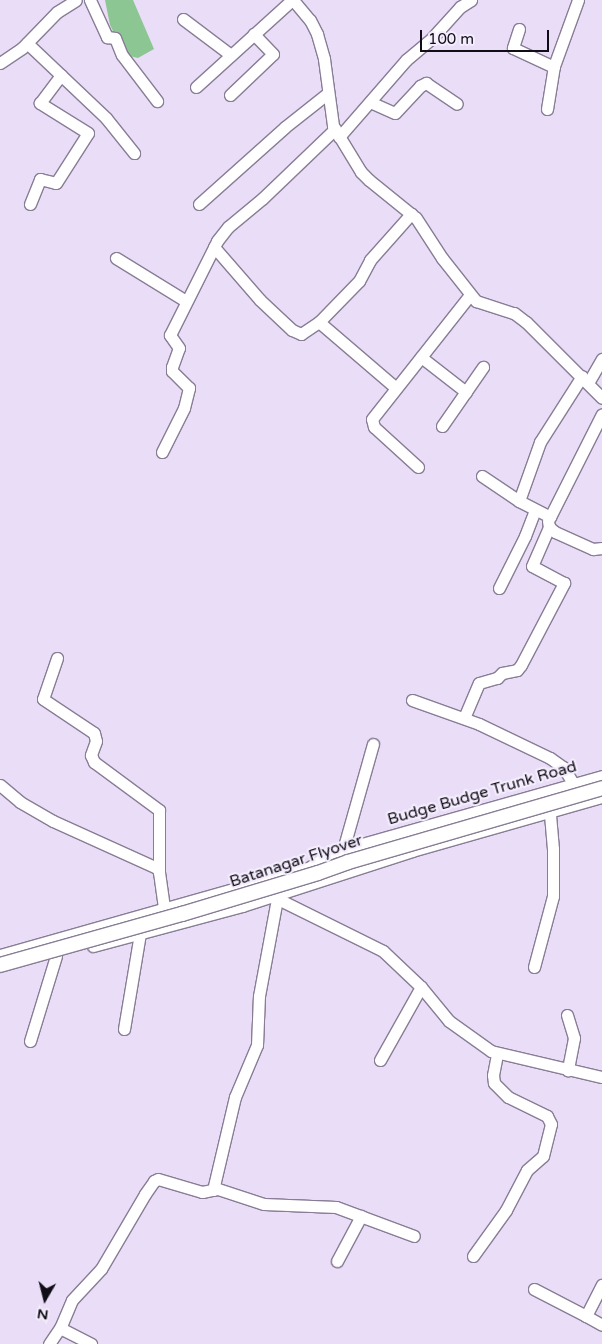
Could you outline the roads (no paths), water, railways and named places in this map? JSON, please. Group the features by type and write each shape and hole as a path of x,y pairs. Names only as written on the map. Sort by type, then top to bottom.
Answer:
{"main road":[{"name":"Batanagar Flyover","path":"0,965 182,914 318,873 348,862 602,788"}],"street":[{"path":"0,62 27,43 57,12 76,0"},
{"path":"90,0 107,37 115,38 122,54 157,101"},
{"path":"196,87 293,0 310,20 317,34 324,59 328,92 337,133 369,180 411,214 470,295 484,305 514,313 538,333 602,398"},
{"path":"162,452 178,421 188,392 187,384 172,371 178,348 170,335 214,247 228,227 337,133 370,102 406,60 432,38 460,7 471,0"},
{"path":"546,109 554,67 578,0"},
{"path":"183,19 231,55"},
{"path":"519,29 513,48 554,67"},
{"path":"230,95 273,54 254,34"},
{"path":"27,43 106,118 134,153"},
{"path":"30,204 40,179 56,183 88,133 40,103 61,75"},
{"path":"370,102 395,113 420,86 426,83 457,104"},
{"path":"199,204 285,127 328,92"},
{"path":"214,247 260,300 296,334 305,334 359,281 370,260 411,214"},
{"path":"116,258 186,301"},
{"path":"418,467 374,427 372,423 373,417 470,295"},
{"path":"319,322 396,388"},
{"path":"421,357 466,392"},
{"path":"519,501 540,442 602,359"},
{"path":"442,426 483,367"},
{"path":"464,718 479,683 497,678 502,673 517,670 521,665 564,583 532,566 548,522 602,414"},
{"path":"482,476 535,510 548,522 555,532 593,549 602,548"},
{"path":"499,588 525,536 535,510"},
{"path":"57,658 44,699 94,733 96,741 91,755 94,762 159,810 159,872 164,909"},
{"path":"412,700 464,718 550,758 562,767 572,783"},
{"path":"343,850 374,744"},
{"name":"Budge Budge Trunk Road","path":"0,955 310,867 330,853 602,776"},
{"path":"0,785 20,802 53,821 156,868 159,872"},
{"path":"0,971 278,896 412,851 602,797"},
{"path":"534,968 552,896 553,849 550,812"},
{"path":"213,1190 235,1097 257,1044 259,996 278,896 274,877"},
{"path":"278,896 383,951 421,987 449,1021 497,1054 602,1077"},
{"path":"124,1029 140,933"},
{"path":"30,1041 56,956"},
{"path":"380,1060 421,987"},
{"path":"567,1016 574,1038 568,1070"},
{"path":"473,1256 506,1210 527,1170 543,1156 551,1124 547,1116 508,1097 494,1084 492,1075 497,1054"},
{"path":"49,1344 60,1328 72,1300 101,1269 154,1182 162,1179 202,1192 224,1191 264,1204 326,1205 414,1236"},
{"path":"337,1262 361,1216"},
{"path":"586,1316 602,1285"},
{"path":"534,1289 602,1325"},
{"path":"60,1328 91,1344"}]}
